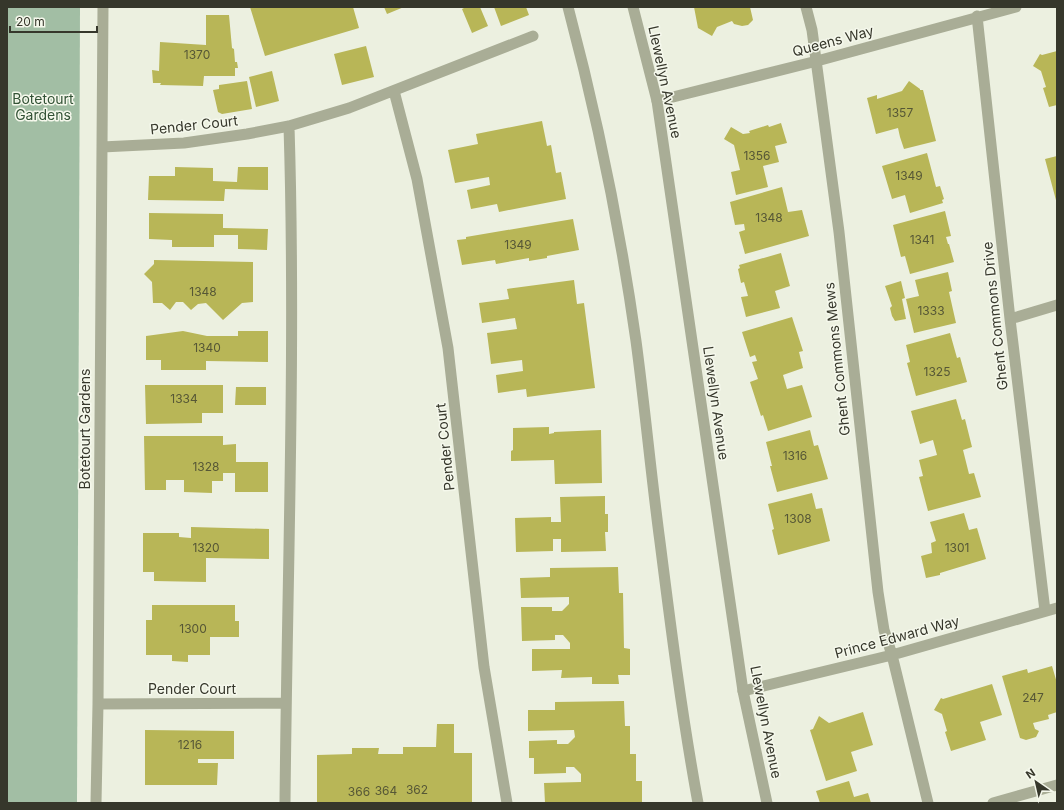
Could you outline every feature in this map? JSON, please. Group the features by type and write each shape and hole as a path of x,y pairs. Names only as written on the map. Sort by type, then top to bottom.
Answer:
{"street":[{"name":"Botetourt Gardens","path":"96,803 103,7"},
{"path":"568,7 599,137 620,240 636,341 659,536 684,724 698,803"},
{"name":"Llewellyn Avenue","path":"634,7 657,101 743,691 767,803"},
{"name":"Ghent Commons Mews","path":"806,7 812,30 817,61 839,232 878,592 884,630 892,655 928,803"},
{"name":"Queens Way","path":"657,101 817,61 977,16 1016,7"},
{"name":"Ghent Commons Drive","path":"977,16 1010,319 1045,611"},
{"name":"Pender Court","path":"102,147 184,143 289,126 350,108 394,92 534,36"},
{"name":"Pender Court","path":"394,92 417,179 448,348 484,667 507,803"},
{"path":"285,803 291,369 291,190 289,126"},
{"path":"1010,319 1057,305"},
{"name":"Prince Edward Way","path":"743,691 892,655 1057,608"},
{"name":"Pender Court","path":"98,704 286,703"},
{"path":"993,803 1057,785"}],"green space":[{"name":"Botetourt Gardens","path":"7,7 80,7 77,803 7,803"}],"building":[{"path":"250,7 353,7 359,28 265,56"},
{"path":"384,7 404,7 387,14"},
{"path":"466,7 480,7 488,26 472,33 462,9"},
{"path":"494,7 526,7 529,15 501,26"},
{"path":"694,7 750,7 753,20 748,25 742,26 734,24 732,21 717,27 712,36 698,28"},
{"path":"206,15 229,15 232,48 234,49 235,62 237,62 238,68 235,68 235,76 204,76 203,86 160,85 161,83 153,83 152,70 159,71 160,42 206,45"},
{"path":"366,46 374,77 342,85 334,54"},
{"path":"1057,51 1057,105 1049,107 1043,88 1046,87 1041,71 1033,66 1040,54 1042,55"},
{"path":"272,71 279,101 256,107 249,77"},
{"path":"247,81 252,109 222,114 218,112 213,90 219,89 219,85"},
{"path":"909,81 920,90 923,90 936,141 904,149 898,128 876,134 867,98 877,95 877,99 902,91"},
{"path":"542,121 547,146 551,145 556,173 561,172 566,199 499,212 497,204 471,209 467,190 490,185 489,177 455,183 448,150 478,144 476,134"},
{"path":"781,123 787,143 775,146 779,162 763,166 768,187 736,195 731,172 740,170 734,145 724,139 731,127 743,134 750,133 749,131 768,125 769,127"},
{"path":"927,153 936,187 940,186 944,199 942,200 943,203 910,213 905,195 892,199 882,166"},
{"path":"1057,156 1057,204 1045,159"},
{"path":"175,167 213,168 213,181 237,182 238,167 268,167 268,190 225,189 224,201 148,200 149,176 175,176"},
{"path":"782,187 788,212 802,210 809,236 745,254 739,232 745,230 744,224 735,225 730,202"},
{"path":"945,211 951,236 946,237 954,262 910,274 905,256 901,257 893,225"},
{"path":"149,213 223,214 223,228 268,229 267,250 238,249 238,235 214,235 214,247 172,247 172,240 149,239"},
{"path":"573,219 579,250 529,261 529,258 496,264 495,260 462,265 457,240 466,239 466,237"},
{"path":"781,253 790,286 775,291 780,308 746,317 741,297 748,296 744,282 741,283 738,269 740,268 739,265"},
{"path":"154,260 253,262 253,302 242,303 223,320 206,303 198,304 191,310 183,302 176,302 170,310 162,303 153,303 152,282 144,274 154,264"},
{"path":"948,272 952,291 949,292 956,323 914,333 906,299 919,296 915,280"},
{"path":"574,280 577,304 584,303 595,388 527,397 526,389 498,393 496,375 523,371 522,360 491,364 487,333 517,329 515,318 482,323 479,303 509,299 507,289"},
{"path":"901,281 905,298 902,299 906,319 895,321 892,316 890,308 892,306 885,286"},
{"path":"792,317 803,351 799,352 803,368 783,375 787,389 802,385 812,417 768,431 763,415 761,416 750,382 758,379 752,362 757,361 755,355 750,357 742,332"},
{"path":"183,331 207,336 238,336 238,331 268,331 268,362 206,361 206,370 161,370 161,360 146,360 146,336"},
{"path":"950,333 957,358 960,357 967,382 916,396 907,363 910,362 906,345"},
{"path":"145,385 223,385 223,413 202,413 202,423 146,424"},
{"path":"236,387 266,387 266,405 235,405"},
{"path":"956,399 962,420 965,419 972,447 963,450 969,474 974,473 981,497 928,511 919,477 923,476 919,460 937,455 933,440 920,444 911,411"},
{"path":"549,427 549,434 554,432 601,430 602,483 555,484 554,460 511,461 511,451 513,450 513,428"},
{"path":"810,430 814,446 818,445 828,479 777,492 770,466 772,466 766,442"},
{"path":"144,436 223,436 223,445 236,444 236,462 268,462 268,492 235,492 235,473 223,473 223,481 212,481 212,493 184,492 184,480 166,480 166,490 145,490"},
{"path":"812,493 816,509 822,508 830,541 778,555 768,504"},
{"path":"605,496 605,514 608,514 608,532 605,532 606,551 561,552 561,539 553,539 553,551 516,552 515,518 551,517 551,522 561,522 560,497"},
{"path":"964,513 969,530 977,528 986,559 940,573 940,575 926,578 921,556 932,553 931,543 936,541 930,522"},
{"path":"191,527 269,529 269,559 206,558 206,582 154,581 154,572 143,572 143,533 179,533 179,537 191,538"},
{"path":"618,567 619,593 623,593 624,648 630,649 630,675 618,675 619,684 592,684 592,677 561,678 562,670 532,671 532,649 570,649 570,643 563,635 555,635 555,640 522,641 521,607 552,607 552,611 562,611 569,604 569,597 521,598 520,578 550,577 550,568"},
{"path":"152,605 235,605 235,621 239,621 239,637 210,637 210,655 188,655 188,662 172,661 172,655 146,655 146,620 152,620"},
{"path":"1052,666 1057,683 1057,712 1048,715 1049,719 1033,723 1035,729 1039,731 1036,737 1026,740 1020,738 1002,676 1027,669 1028,673"},
{"path":"992,684 1002,715 980,722 986,740 951,751 945,732 947,731 942,714 934,710 941,698 943,699"},
{"path":"624,701 625,726 630,726 630,754 636,754 636,781 642,781 642,803 545,803 544,783 581,782 581,774 574,767 566,767 566,773 534,774 534,758 529,758 529,741 557,740 557,744 568,744 575,737 574,730 528,731 528,710 555,710 555,702"},
{"path":"863,712 873,745 851,752 857,771 826,781 810,730 813,729 819,716 829,723"},
{"path":"437,724 454,724 454,753 472,753 472,803 317,803 317,755 352,754 352,748 379,748 378,754 403,754 403,747 436,747"},
{"path":"145,730 234,731 234,759 198,759 198,763 218,763 217,785 145,785"},
{"path":"849,781 854,797 868,793 871,803 820,803 816,791"}]}
